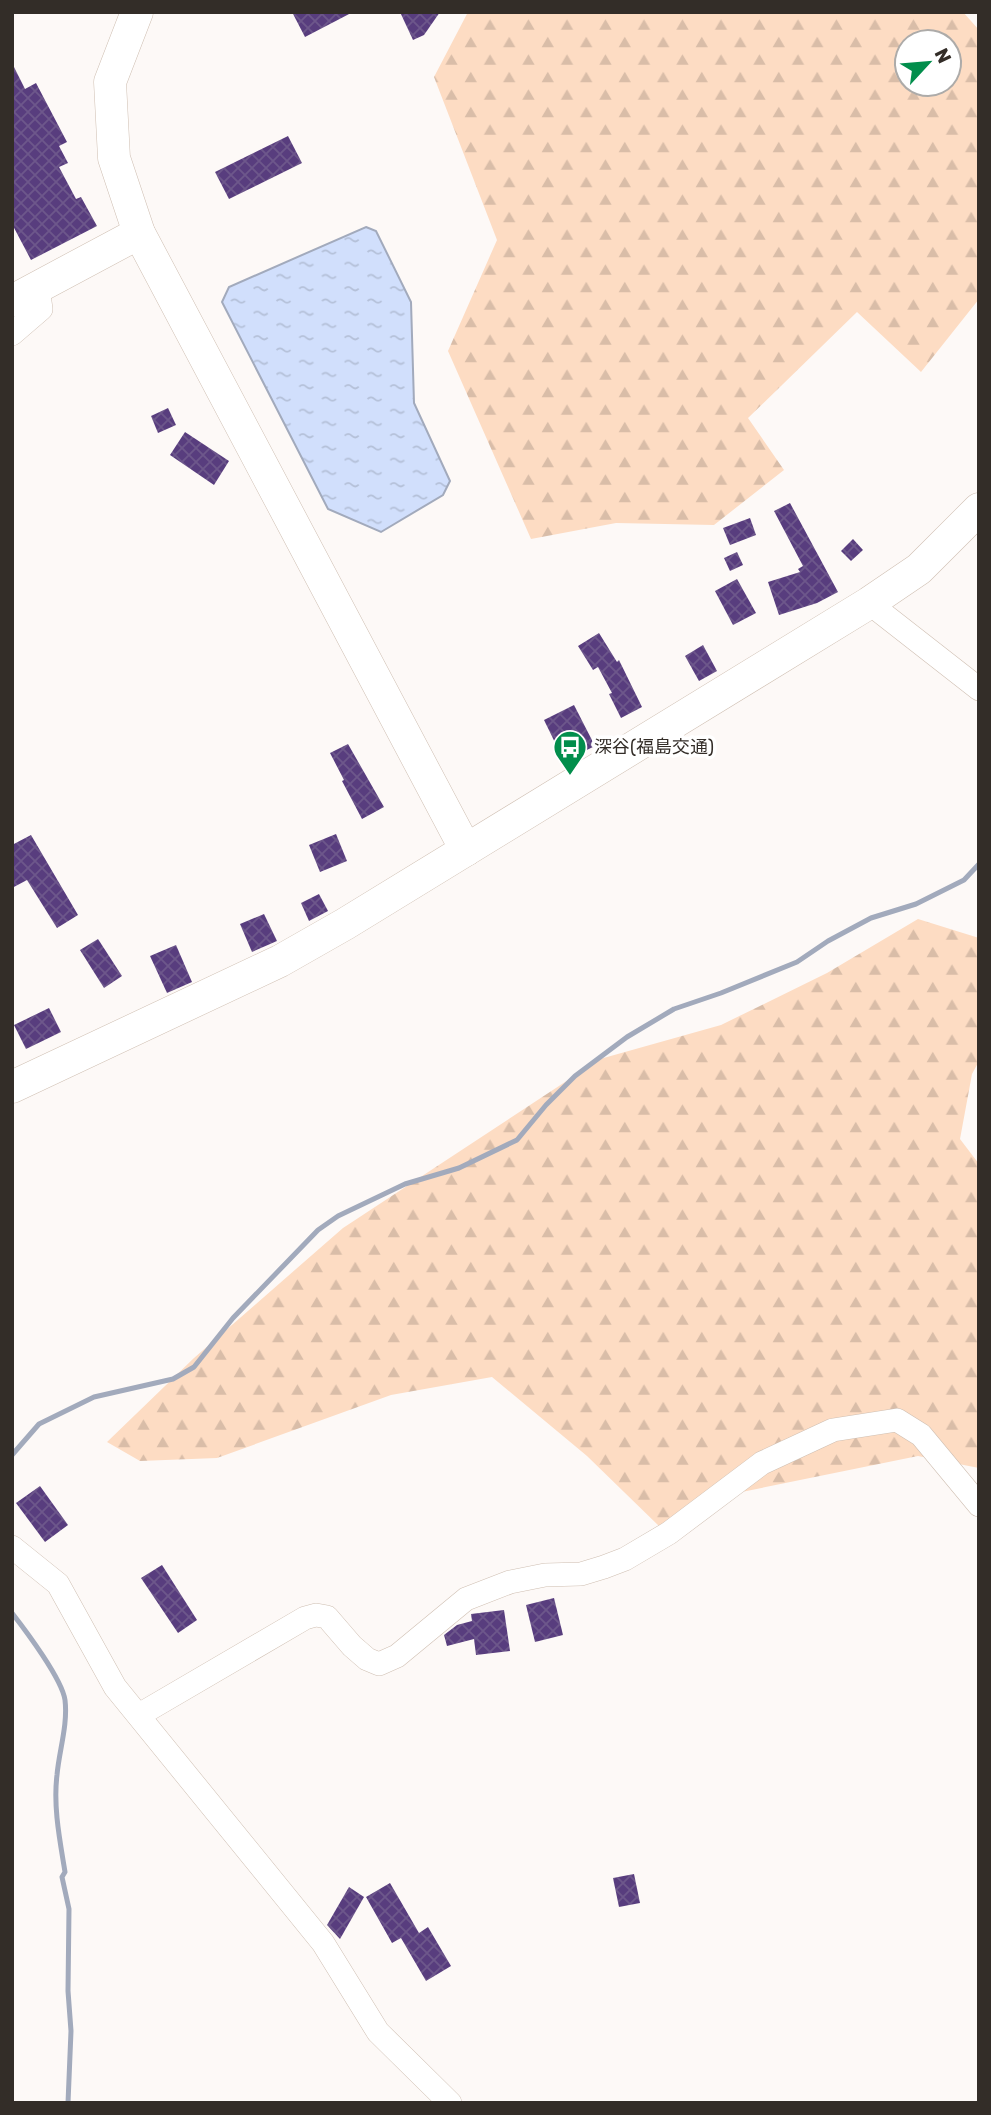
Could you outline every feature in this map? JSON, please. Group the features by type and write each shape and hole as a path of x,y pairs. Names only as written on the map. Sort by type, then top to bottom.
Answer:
{"street":[{"path":"137,12 110,82 114,158 139,233 466,850"},
{"path":"12,334 41,309 25,295 139,233"},
{"path":"12,1087 280,961 466,850 869,603 919,569 979,509"},
{"path":"869,603 979,689"},
{"path":"139,1715 305,1618 316,1615 327,1618 352,1646 367,1659 379,1664 397,1656 466,1600 510,1583 545,1575 581,1574 625,1559 669,1533 762,1463 833,1430 897,1420 921,1435 979,1505"},
{"path":"12,1548 58,1584 115,1686 323,1943 378,2032 450,2103"}],"green space":[{"path":"468,12 963,12 979,30 979,299 921,372 857,312 748,418 784,470 714,525 616,523 531,539 448,351 497,240 434,77"},
{"path":"918,919 979,938 979,1061 972,1074 960,1139 979,1164 979,1468 918,1456 727,1495 661,1528 587,1456 492,1377 391,1395 217,1458 140,1461 107,1442 194,1358 343,1228 600,1059 721,1025 827,973"}],"water":[{"path":"366,227 376,231 411,302 414,403 450,481 443,495 381,532 328,509 222,302 229,287"}],"building":[{"path":"292,12 353,12 305,37"},
{"path":"400,12 440,12 424,35 413,40"},
{"path":"12,63 25,89 36,83 67,142 59,146 68,163 59,167 76,199 81,197 97,226 31,260 12,224"},
{"path":"288,136 302,163 229,199 215,172"},
{"path":"168,408 176,425 158,433 151,416"},
{"path":"185,432 229,461 214,485 170,455"},
{"path":"790,503 838,592 817,603 779,615 768,582 800,572 798,569 803,566 774,511"},
{"path":"750,518 756,535 730,545 723,528"},
{"path":"853,539 863,550 851,561 841,551"},
{"path":"737,552 743,565 730,571 724,558"},
{"path":"737,579 756,613 733,625 715,591"},
{"path":"599,633 617,662 619,660 642,707 621,718 598,667 593,670 578,646"},
{"path":"703,645 717,671 699,681 685,656"},
{"path":"574,705 595,746 564,761 544,720"},
{"path":"348,744 384,807 362,819 330,753"},
{"path":"336,834 347,861 320,872 309,845"},
{"path":"31,835 78,915 57,928 27,880 12,888 12,845"},
{"path":"319,894 328,911 309,921 301,903"},
{"path":"264,914 277,941 252,952 240,924"},
{"path":"98,939 122,976 104,988 80,950"},
{"path":"176,945 192,982 167,993 150,956"},
{"path":"49,1008 61,1032 26,1049 14,1025"},
{"path":"40,1486 68,1525 45,1542 16,1503"},
{"path":"162,1565 197,1620 178,1633 141,1578"},
{"path":"554,1598 563,1635 535,1642 526,1605"},
{"path":"504,1610 510,1651 476,1655 474,1639 447,1646 444,1635 457,1625 472,1621 471,1614"},
{"path":"634,1874 640,1903 619,1907 613,1878"},
{"path":"390,1883 419,1933 428,1927 451,1966 426,1981 401,1938 392,1943 366,1897"},
{"path":"349,1887 364,1897 340,1939 327,1925"}],"waterway":[{"path":"12,1455 39,1424 94,1397 173,1379 194,1367 233,1318 318,1230 338,1216 405,1184 459,1168 517,1140 575,1076 627,1037 674,1009 797,962 828,941 871,918 916,904 964,880 979,864"},
{"path":"12,1613 51,1668 65,1700 56,1799 65,1872 62,1877 69,1909 68,1991 71,2031 68,2103"}],"place":[{"name":"深谷(福島交通)","path":"570,777"}]}
